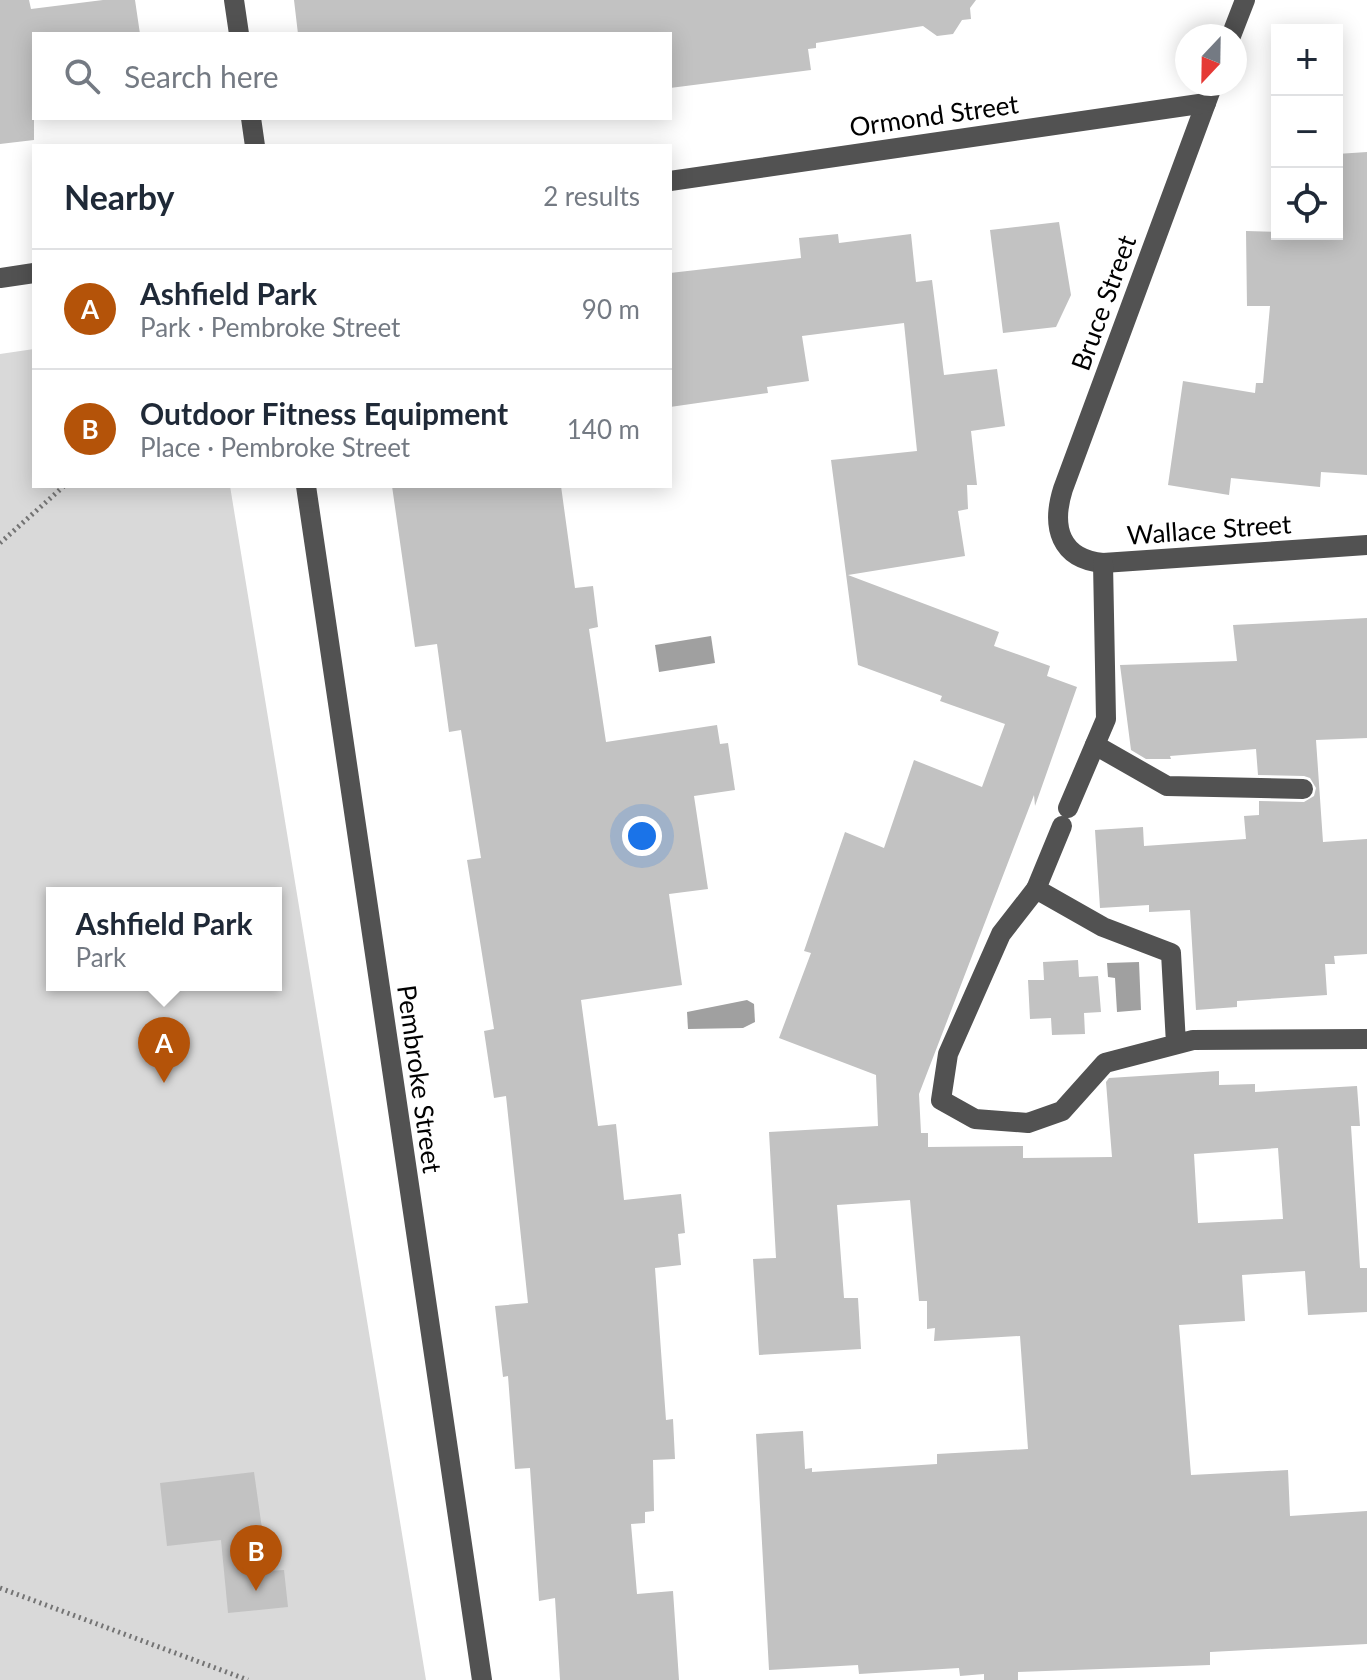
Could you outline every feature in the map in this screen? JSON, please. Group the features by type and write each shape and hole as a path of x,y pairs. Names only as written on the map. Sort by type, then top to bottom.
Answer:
{"street":[{"path":"234,0 239,32"},
{"path":"1236,24 1245,0"},
{"name":"Ormond Street","path":"672,181 1197,96"},
{"name":"Bruce Street","path":"1062,541 1056,518 1063,489 1208,96"},
{"path":"251,120 255,144"},
{"path":"0,278 32,273"},
{"name":"Pembroke Street","path":"306,488 482,1680"},
{"name":"Wallace Street","path":"1062,541 1079,557 1103,563 1367,545"},
{"path":"1103,563 1106,719 1036,889 1001,934 948,1054 941,1100 975,1119 1028,1123 1062,1111 1105,1063 1176,1044 1193,1040 1357,1040"},
{"path":"1095,745 1167,786 1303,789"},
{"path":"1036,889 1103,927 1171,953 1176,1044"}],"path":[{"path":"0,543 62,488"},
{"path":"0,1588 248,1680"}],"shaded area":[{"path":"32,349 32,488 230,488 426,1680 0,1680 0,354"},
{"path":"711,636 715,663 659,672 655,645"},
{"path":"1139,962 1141,1010 1117,1012 1115,978 1108,977 1107,963"},
{"path":"747,1000 754,1004 755,1022 743,1028 688,1029 687,1012"}],"building":[{"path":"0,0 29,0 31,9 103,0 135,0 140,32 32,32 34,140 0,144"},
{"path":"294,0 976,0 970,8 971,19 962,20 953,34 937,36 923,26 816,43 816,48 808,49 811,70 672,88 672,32 298,32"},
{"path":"1367,152 1367,475 1321,472 1320,487 1231,478 1229,495 1168,485 1183,381 1255,393 1256,383 1263,383 1270,306 1247,306 1246,231 1271,232 1271,240 1343,240 1343,154"},
{"path":"1059,222 1071,295 1056,327 1003,333 990,230"},
{"path":"838,234 839,243 911,234 916,282 932,280 944,375 997,369 1005,426 971,431 977,485 967,485 968,509 958,511 965,556 848,575 999,632 994,646 1050,666 1047,676 1077,687 1035,806 1034,795 919,1094 921,1133 928,1133 928,1147 1023,1146 1023,1158 1112,1157 1106,1082 1109,1078 1219,1071 1219,1085 1255,1084 1255,1092 1357,1086 1360,1126 1351,1126 1360,1268 1367,1268 1367,1312 1308,1315 1305,1271 1242,1275 1245,1321 1179,1325 1191,1475 1288,1470 1290,1516 1367,1511 1367,1644 1210,1652 1210,1665 1018,1672 1018,1680 984,1680 984,1674 960,1676 959,1668 859,1674 858,1665 769,1670 756,1434 803,1431 805,1469 812,1468 812,1472 937,1464 937,1454 1028,1449 1020,1336 934,1341 935,1328 927,1329 927,1301 919,1301 910,1200 837,1205 844,1298 858,1298 861,1349 759,1355 753,1259 776,1258 769,1132 878,1126 876,1075 779,1038 811,953 804,951 845,832 884,848 914,760 982,787 1005,724 940,701 942,696 858,665 831,460 917,451 904,323 802,336 809,381 767,387 768,393 672,407 672,273 801,258 799,238","holes":["1278,1148 1283,1219 1198,1223 1194,1154"]},
{"path":"392,488 561,488 575,588 593,586 598,627 589,629 606,742 717,725 720,744 728,743 735,790 694,796 708,889 669,894 682,985 581,1000 598,1126 616,1124 624,1200 681,1194 685,1233 678,1234 681,1265 655,1268 666,1420 673,1419 675,1459 653,1460 654,1511 645,1512 645,1523 631,1524 637,1594 673,1591 679,1680 560,1680 555,1598 539,1601 530,1468 515,1469 508,1376 503,1377 495,1306 528,1303 506,1096 494,1098 484,1031 494,1029 467,860 481,858 461,730 449,732 437,644 415,647"},
{"path":"1367,618 1367,738 1316,740 1323,842 1367,839 1367,954 1334,956 1335,964 1325,964 1327,995 1237,1001 1237,1007 1196,1010 1190,910 1149,912 1149,905 1100,908 1095,830 1143,827 1144,846 1246,839 1244,816 1259,815 1259,801 1304,802 1314,796 1316,788 1310,778 1304,776 1258,775 1256,749 1170,756 1171,759 1146,759 1131,750 1120,665 1237,661 1233,625"},
{"path":"1078,960 1079,977 1098,976 1101,1012 1084,1013 1085,1034 1052,1035 1051,1018 1030,1019 1028,980 1044,980 1043,962"},
{"path":"254,1472 268,1571 284,1570 288,1607 228,1613 221,1540 167,1546 160,1483"}],"place":[{"name":"Ashfield Park","path":"164,1083"},
{"name":"Outdoor Fitness Equipment","path":"256,1591"}]}
